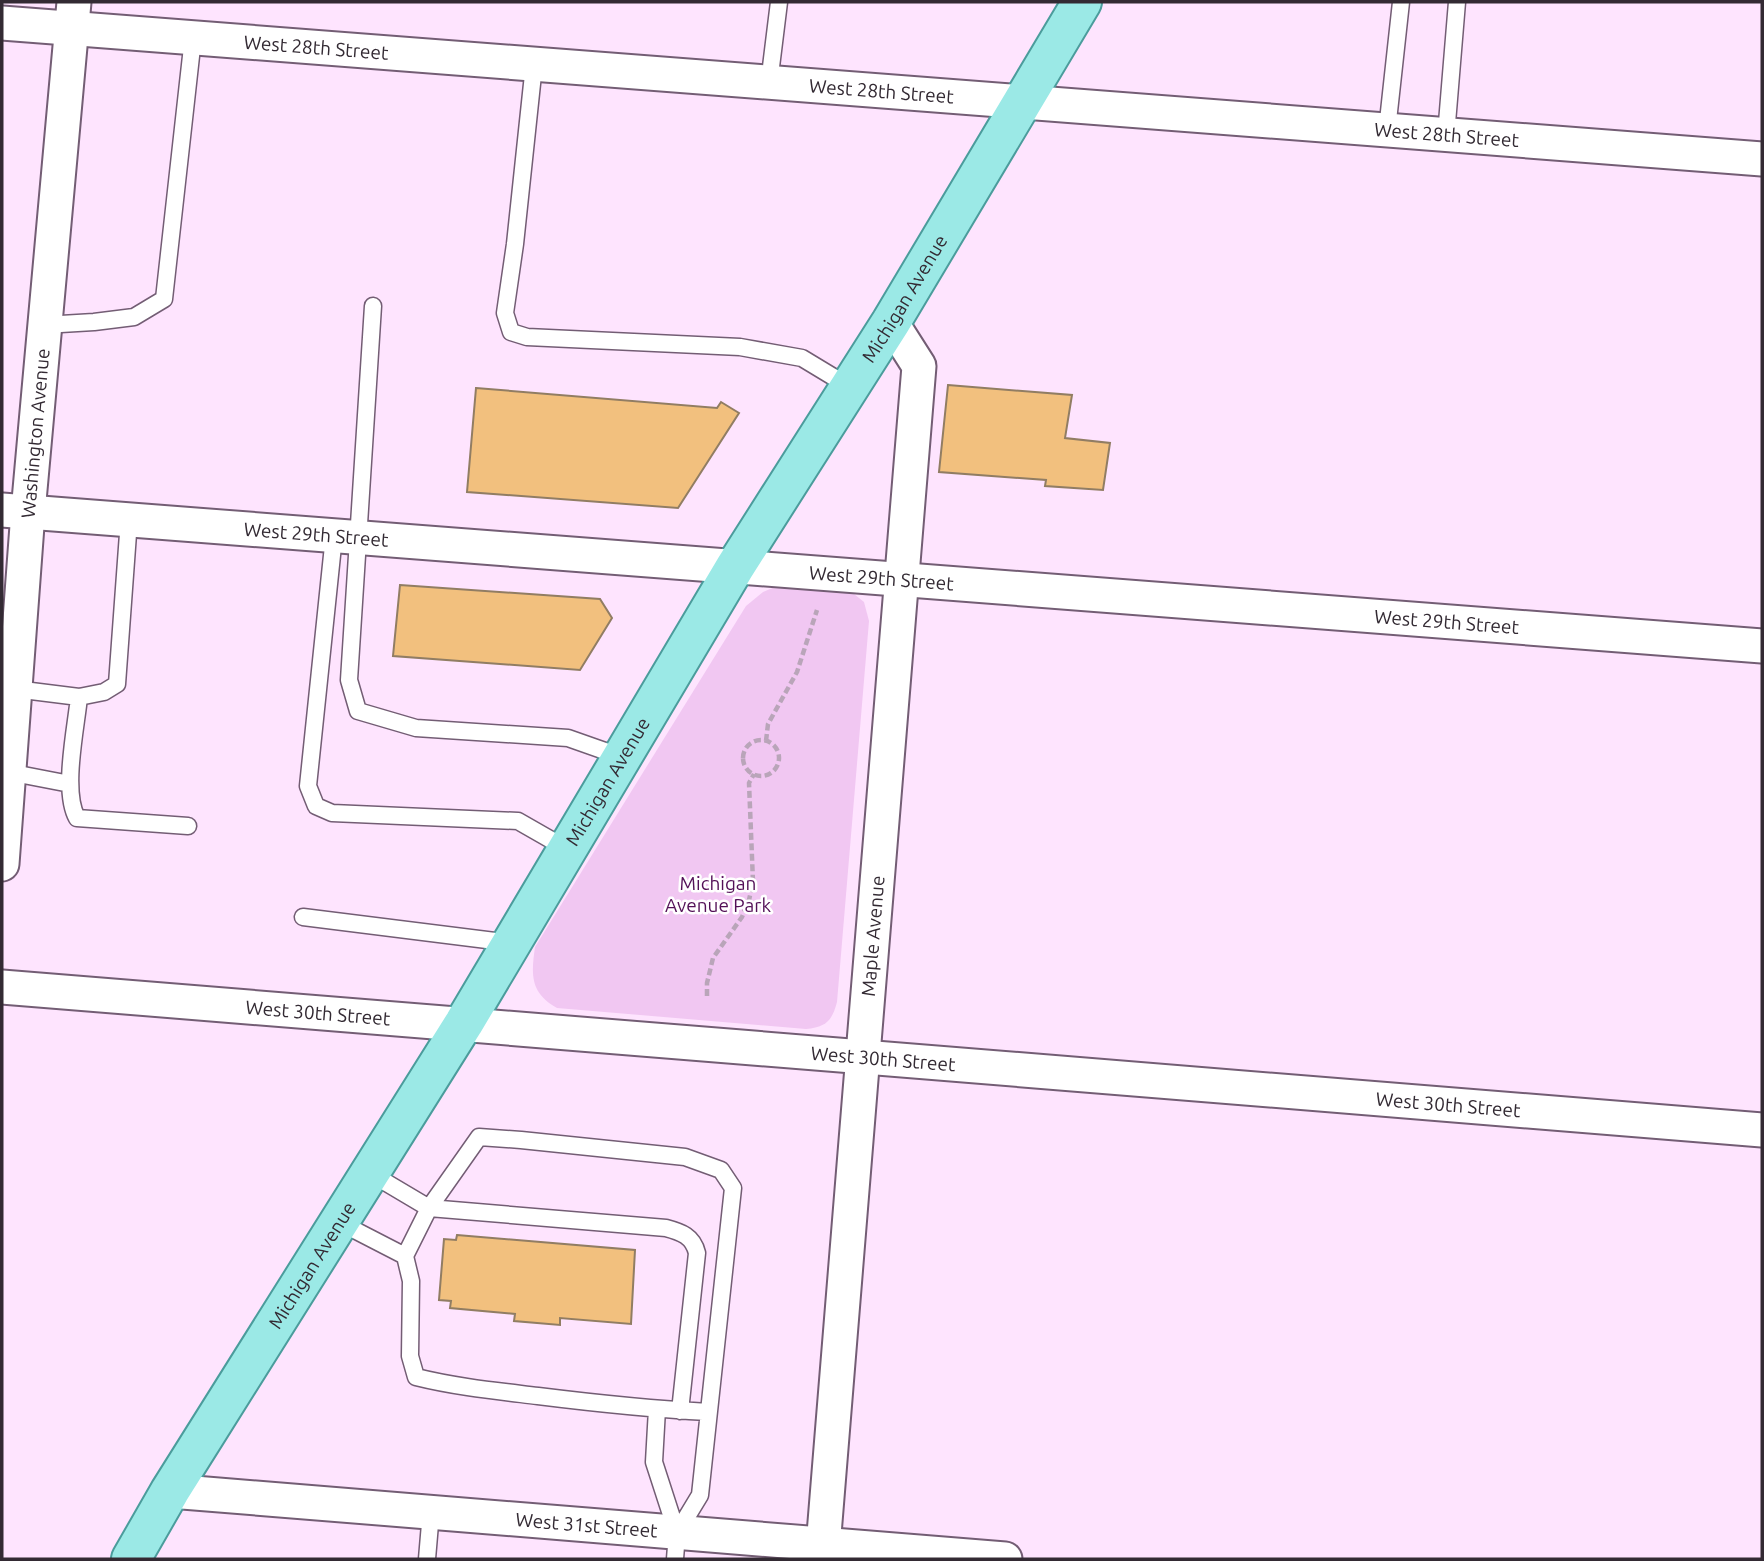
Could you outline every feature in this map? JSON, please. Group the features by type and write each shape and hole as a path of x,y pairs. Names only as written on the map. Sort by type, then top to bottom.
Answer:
{"main road":[{"name":"Michigan Avenue","path":"131,1559 170,1491 464,1023 735,567 891,322 1082,2"}],"street":[{"name":"West 28th Street","path":"2,23 72,15 193,38 1762,159"},
{"name":"Washington Avenue","path":"2,864 15,689 15,511 44,325 72,15"},
{"name":"Maple Avenue","path":"822,1552 919,366 891,322"},
{"name":"West 29th Street","path":"15,511 1762,646"},
{"name":"West 30th Street","path":"2,987 1762,1130"},
{"name":"West 31st Street","path":"170,1491 431,1512 676,1546 1005,1559"}],"lane":[{"path":"769,83 779,2"},
{"path":"1387,130 1401,2"},
{"path":"1446,135 1457,2"},
{"path":"44,325 134,317 164,299 193,38"},
{"path":"534,65 505,313 511,332 540,337 740,347 802,358 850,387"},
{"path":"373,306 346,537 308,786 316,806 332,813 519,821 567,849"},
{"path":"15,689 79,697 104,692 117,684 129,520"},
{"path":"346,537 349,680 358,712 416,728 568,738 622,757"},
{"path":"79,697 70,784 71,806 77,818 188,826"},
{"path":"8,772 70,784"},
{"path":"303,917 511,943"},
{"path":"676,1546 700,1495 733,1188 721,1170 685,1157 478,1138 429,1208 405,1256 411,1281 410,1356 416,1377 448,1385 657,1409 708,1412"},
{"path":"370,1173 429,1208 656,1227 680,1232 689,1237 697,1252 681,1411"},
{"path":"339,1222 405,1256"},
{"path":"657,1409 654,1462 676,1546"},
{"path":"428,1559 431,1512"}],"path":[{"path":"766,741 768,724 797,672 817,610"},
{"path":"754,741 766,741 778,752 778,764 770,773 759,776 745,766 743,754 754,741"},
{"path":"706,996 713,958 742,917 753,882 749,783 754,774"}],"green space":[{"name":"Michigan Avenue Park","path":"782,584 849,590 864,602 869,621 837,1002 833,1014 823,1025 806,1029 557,1008 542,996 534,982 535,947 746,606 763,592"}],"building":[{"path":"948,385 1072,395 1065,438 1110,443 1103,490 1045,486 1046,480 939,472"},
{"path":"476,388 717,408 721,402 739,413 678,508 467,492"},
{"path":"400,585 600,599 612,618 580,670 393,656"},
{"path":"457,1235 635,1250 631,1324 560,1318 560,1325 514,1321 515,1314 450,1308 451,1301 439,1300 444,1239 456,1240"}]}
